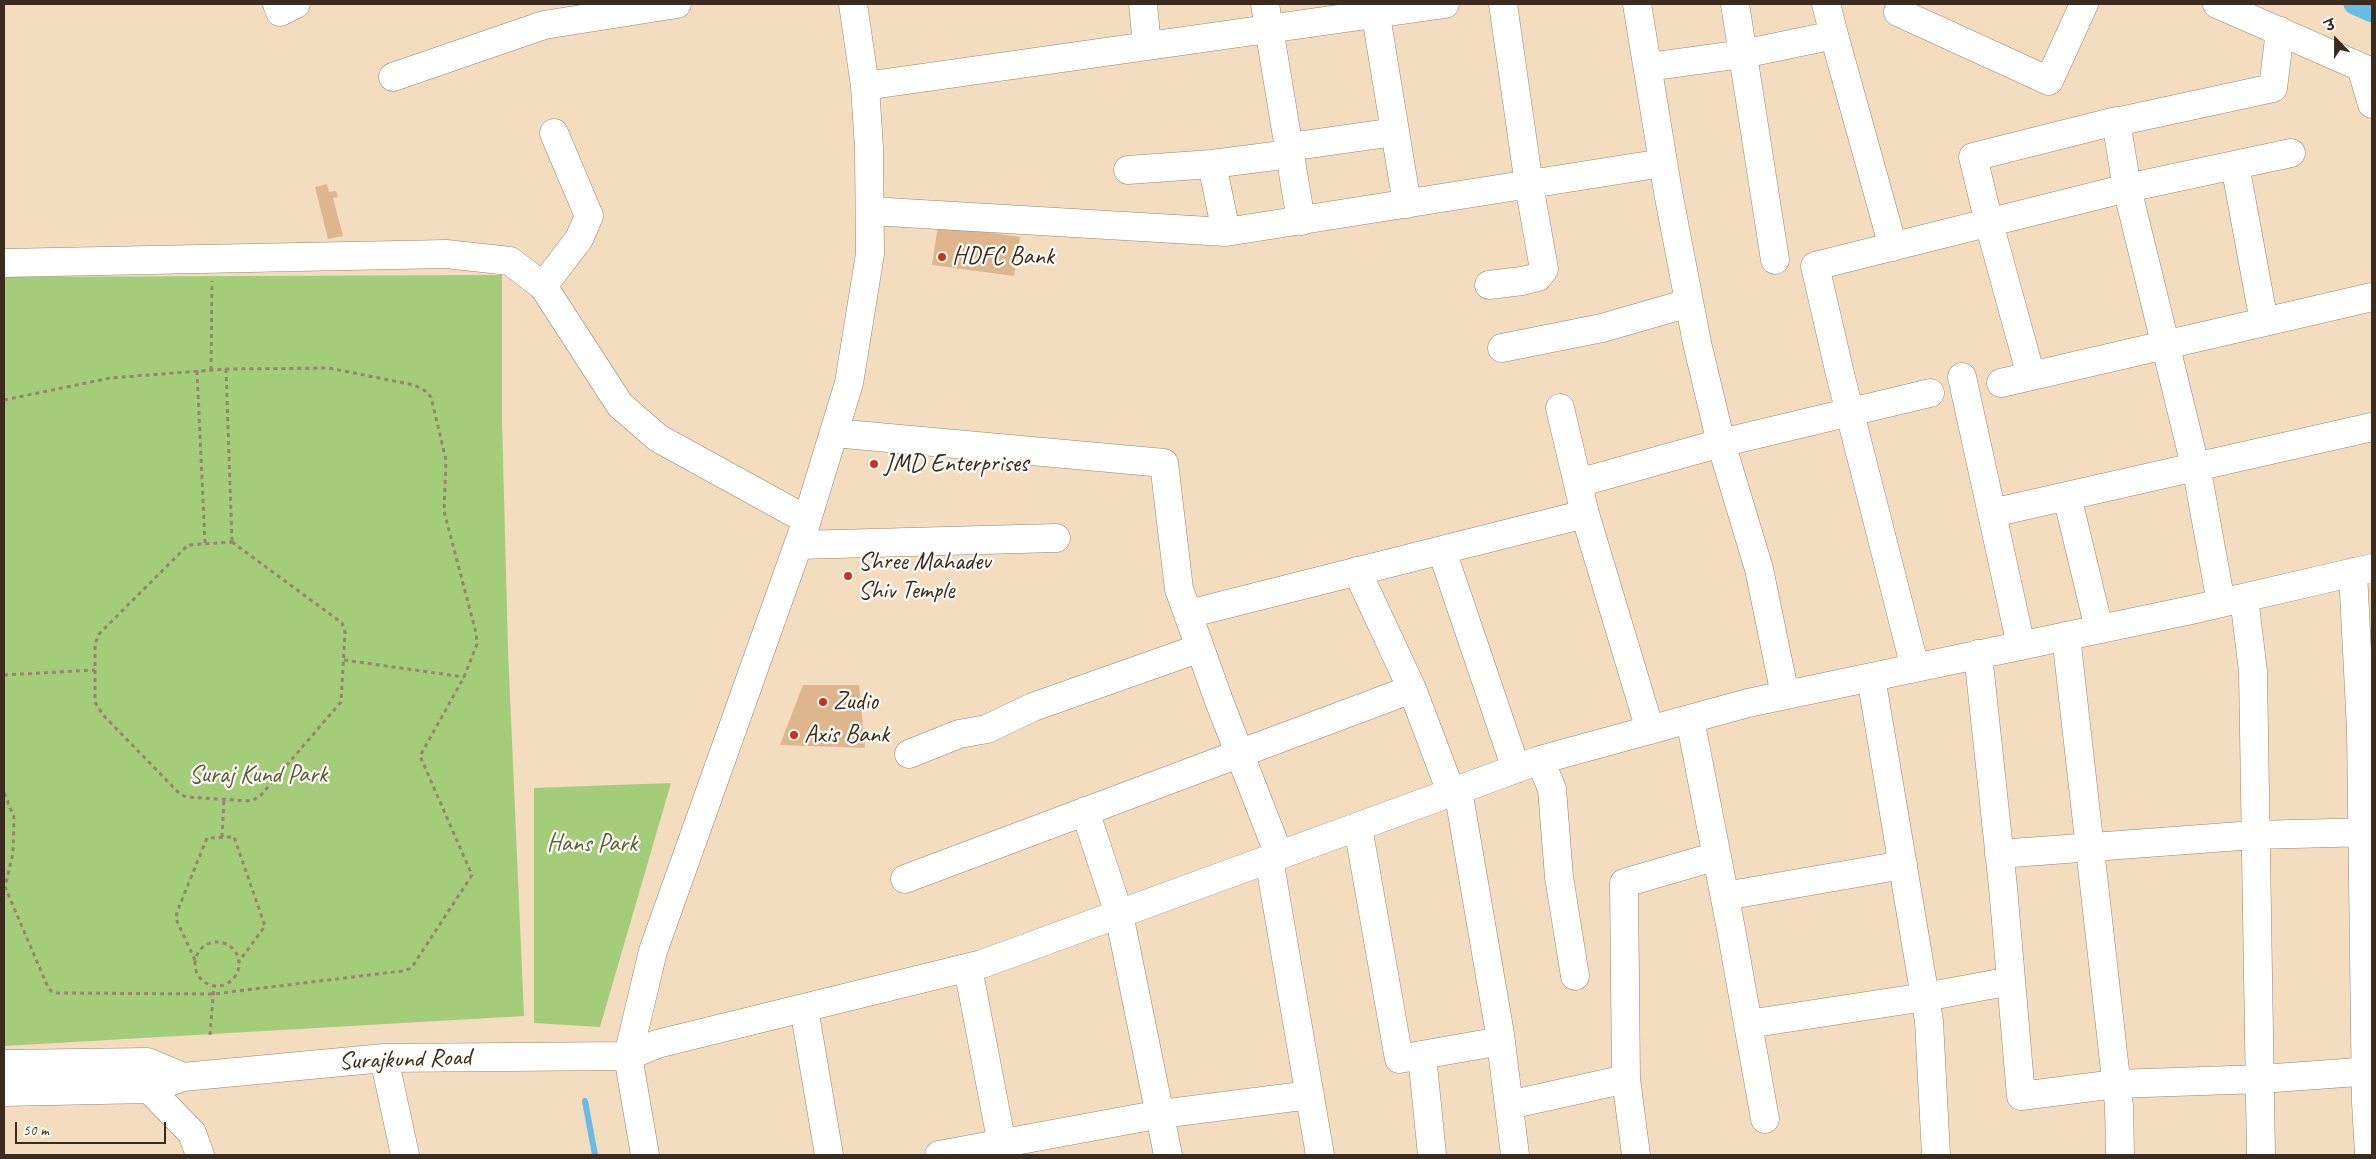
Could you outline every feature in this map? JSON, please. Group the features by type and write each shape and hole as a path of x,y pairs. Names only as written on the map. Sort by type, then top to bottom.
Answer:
{"street":[{"path":"277,4 280,12 296,4"},
{"path":"393,77 544,25 677,4"},
{"path":"645,1155 628,1056 653,951 807,520 848,384 870,254 869,148 865,86 853,4"},
{"path":"1143,4 1147,46"},
{"path":"865,86 1147,46 1267,17 1445,4"},
{"path":"1489,285 1538,277 1544,269 1529,185 1504,4"},
{"path":"1637,4 1663,163 1690,303 1721,443 1758,569 1785,695"},
{"path":"1735,4 1775,260"},
{"path":"1826,4 1893,247"},
{"path":"1902,4 1898,12 2049,80 2084,4"},
{"path":"2217,4 2367,70 2372,104"},
{"path":"1375,9 1407,204"},
{"path":"1267,17 1300,221"},
{"path":"2031,376 1973,157 2116,122 2273,88 2280,31"},
{"path":"1648,67 1743,54 1834,35"},
{"path":"2116,122 2127,188 2196,468 2253,670 2254,835 2259,914 2261,1155"},
{"path":"1128,170 1212,164 1395,132"},
{"path":"543,286 579,239 589,216 554,133"},
{"path":"1915,668 1850,413 1815,266 2127,188 2291,153"},
{"path":"870,211 1226,232 1663,163"},
{"path":"1212,164 1226,232"},
{"path":"2235,165 2264,322"},
{"path":"4,263 446,254 510,261 543,286 620,405 658,438 807,520"},
{"path":"2001,383 2372,297"},
{"path":"1502,348 1602,328 1690,303"},
{"path":"1962,377 2021,646"},
{"path":"1578,483 1721,443 1930,393"},
{"path":"1560,408 1585,514 1650,730"},
{"path":"1992,513 2372,427"},
{"path":"834,433 1164,463 1179,589 1240,755 1274,857 1320,1155"},
{"path":"2067,496 2099,629"},
{"path":"1188,614 1585,514"},
{"path":"798,545 1056,538"},
{"path":"1442,551 1528,764 1552,789 1559,878 1575,976"},
{"path":"628,1056 657,1044 968,968 1528,764 1785,695 2021,646 2363,570 2361,730 2368,831 2369,1155"},
{"path":"1357,571 1412,689 1455,791 1501,1041 1515,1155"},
{"path":"2066,636 2116,1084 2120,1155"},
{"path":"909,754 959,734 987,729 1033,707 1200,648"},
{"path":"1978,654 1999,854 2021,1096 2116,1084 2261,1079 2369,1071"},
{"path":"1871,677 1929,1021 1936,1155"},
{"path":"905,879 1412,689"},
{"path":"1690,719 1725,896 1765,1119"},
{"path":"1084,811 1119,914 1168,1155"},
{"path":"1358,827 1398,1059 1501,1041"},
{"path":"1999,854 2254,835 2368,831"},
{"path":"1636,1155 1626,1079 1624,883 1717,856"},
{"path":"1725,896 1903,865"},
{"path":"968,968 1003,1149"},
{"path":"1748,1024 2011,982"},
{"path":"804,1008 829,1155"},
{"path":"1422,1055 1432,1155"},
{"name":"Surajkund Road","path":"4,1092 149,1088 183,1077 384,1058 628,1056"},
{"path":"384,1058 405,1155"},
{"path":"147,1062 149,1088 192,1133 200,1155"},
{"path":"4,1064 147,1062 183,1077"},
{"path":"1509,1105 1626,1079"},
{"path":"939,1155 1003,1149 1161,1114 1310,1095"}],"path":[{"path":"211,370 212,277"},
{"path":"4,400 110,378 226,369 329,368 414,385 424,390 431,397 446,460 444,511 476,633 477,644 464,677 420,756 472,875 414,964 409,969 402,971 213,994 57,993 52,991 47,985 5,887 13,853 14,817 4,793"},
{"path":"226,369 232,542"},
{"path":"198,371 205,543"},
{"path":"232,542 342,623 345,632 342,696 338,708 261,795 252,801 186,797 179,793 98,710 95,702 95,644 99,634 186,547 205,543 232,542"},
{"path":"343,660 464,677"},
{"path":"4,675 95,670"},
{"path":"222,837 224,799"},
{"path":"195,960 176,919 207,838 222,837 234,838 265,926 238,963 232,979 222,985 214,986 204,982 195,968 197,954 206,945 218,942 224,943 234,950 238,963"},
{"path":"210,1035 214,986"}],"green space":[{"name":"Suraj Kund Park","path":"502,275 502,420 508,650 524,1016 4,1046 4,277"},
{"name":"Hans Park","path":"671,783 600,1027 534,1023 534,788"}],"building":[{"path":"327,184 329,192 336,191 338,197 333,198 343,236 328,239 315,187"},
{"path":"938,225 1020,237 1014,276 932,265"},
{"path":"803,685 859,685 865,748 780,745"}],"waterway":[{"path":"2354,4 2372,12"},
{"path":"585,1101 595,1155"}],"place":[{"name":"HDFC Bank","path":"942,257"},
{"name":"JMD Enterprises","path":"874,464"},
{"name":"Shree Mahadev Shiv Temple","path":"848,576"},
{"name":"Zudio","path":"823,702"},
{"name":"Axis Bank","path":"794,735"}]}
